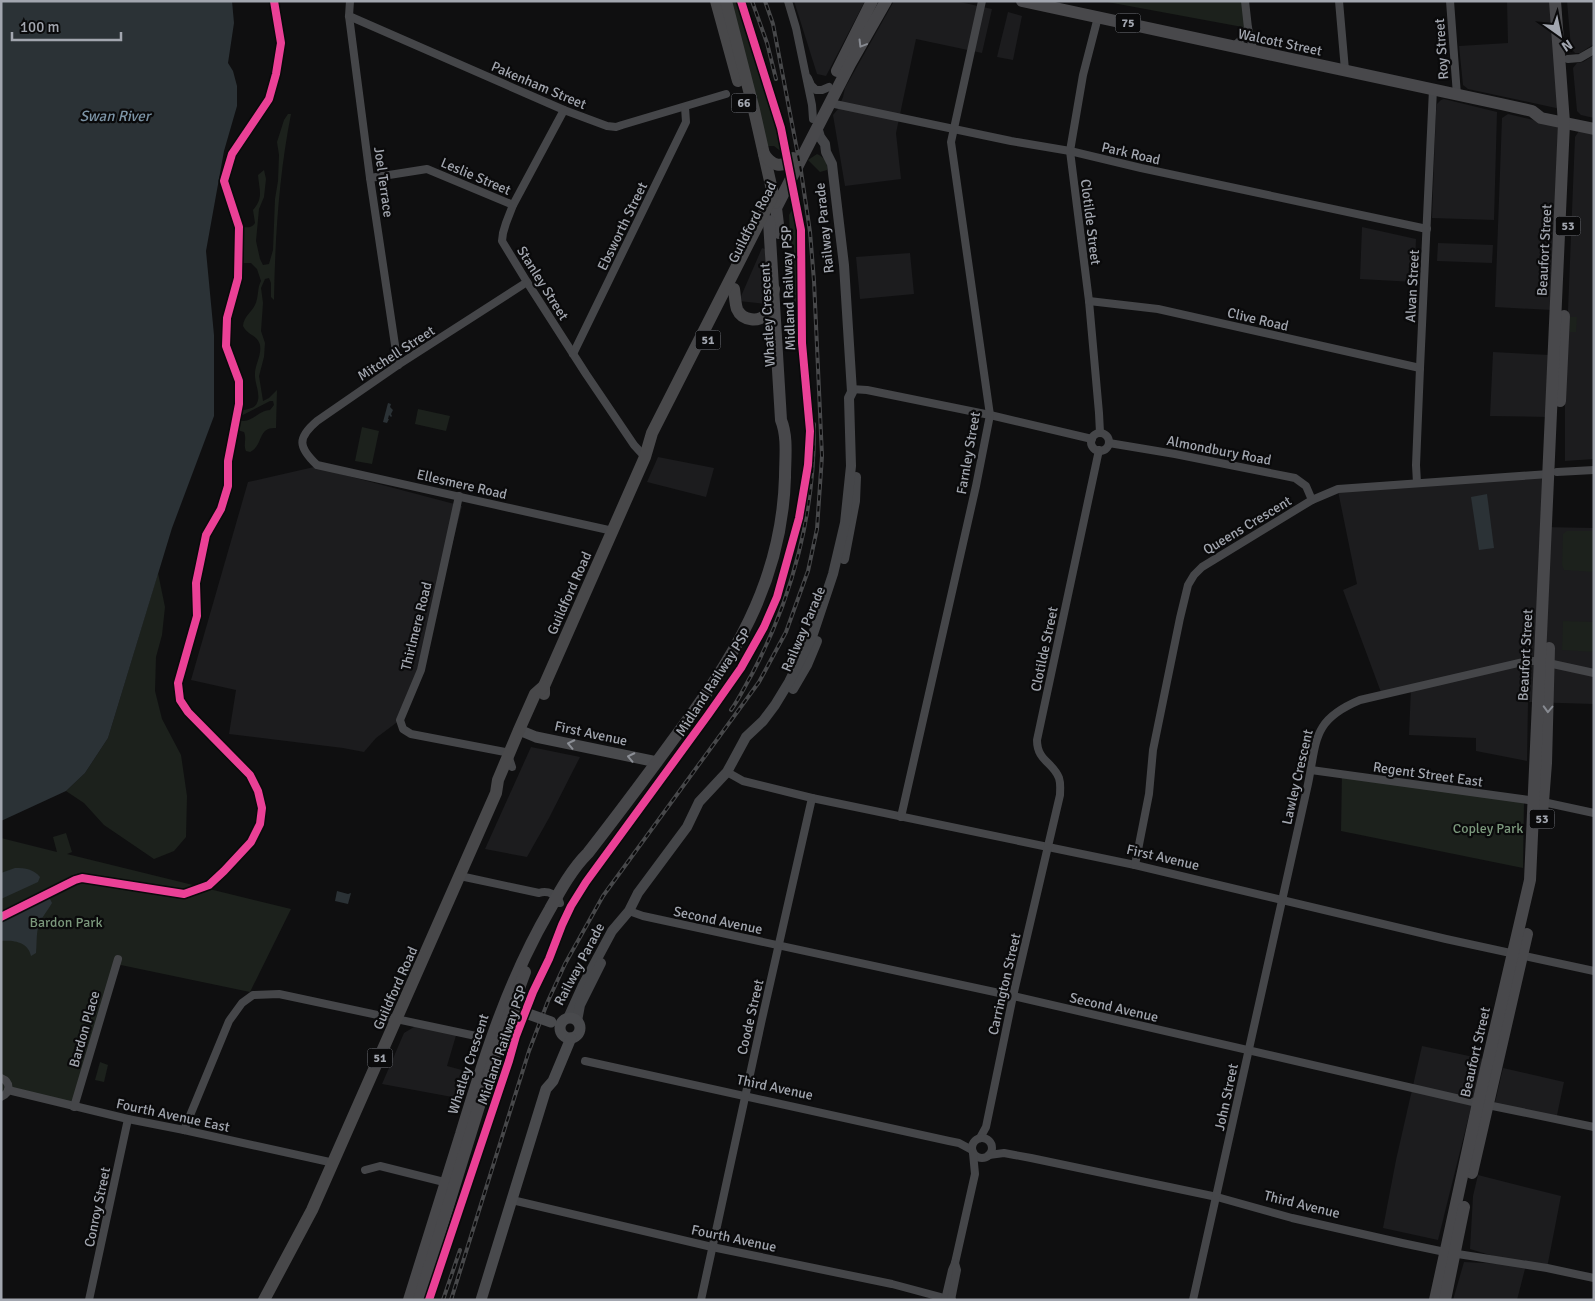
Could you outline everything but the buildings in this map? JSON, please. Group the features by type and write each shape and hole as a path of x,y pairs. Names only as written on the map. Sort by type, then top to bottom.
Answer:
{"highway":[{"name":"66","path":"716,1 772,207"},
{"name":"66","path":"726,1 764,154 772,207"},
{"path":"764,154 773,164 779,165 785,164 799,155"},
{"name":"Guildford Road","path":"645,457 658,436 734,289 772,207"},
{"name":"Guildford Road","path":"264,1300 312,1210 334,1163 496,793 504,783 510,761 523,732 543,696 544,686 645,457 652,433 772,207"},
{"path":"734,289 736,307 739,312 748,319 754,320 760,319 768,312 774,289"}],"main road":[{"name":"Guildford Road","path":"772,207 815,123 829,87 872,1"},
{"name":"Guildford Road","path":"815,123 830,102 886,1"},
{"name":"Walcott Street","path":"1022,1 1532,112 1541,109 1594,129"},
{"name":"Beaufort Street","path":"1555,1 1568,120"},
{"name":"Beaufort Street","path":"1538,662 1553,473 1568,120 1568,60 1564,1"},
{"name":"Walcott Street","path":"1568,120 1594,121"},
{"name":"Whatley Crescent","path":"419,1300 477,1081 513,1004 529,962 556,902 578,864 704,698 743,635 761,595 779,535 784,493 784,427 781,420 772,207"},
{"name":"Whatley Crescent","path":"772,207 778,225 788,420 784,427"},
{"name":"Beaufort Street","path":"1435,1300 1450,1252 1518,954 1538,878 1538,801 1546,763 1538,662 1553,473"},
{"name":"First Avenue","path":"523,732 536,737 657,762"},
{"path":"513,1004 563,1025"},
{"name":"Railway Parade","path":"481,1300 546,1089 546,1077 559,1050 563,1025"},
{"name":"Whatley Crescent","path":"409,1300 451,1183"},
{"name":"Beaufort Street","path":"1444,1300 1450,1252"}],"street":[{"name":"Joel Terrace","path":"350,1 349,16 370,178 398,365"},
{"path":"788,1 796,28 815,123"},
{"name":"Farnley Street","path":"901,817 976,486 990,415 951,142 982,1"},
{"path":"1245,1 1248,28 1254,52"},
{"path":"1339,1 1345,70"},
{"name":"Roy Street","path":"1450,1 1457,95"},
{"name":"Pakenham Street","path":"349,16 564,110 607,126 616,126 726,94"},
{"name":"Clotilde Street","path":"1098,17 1083,74 1070,151 1089,302 1100,433"},
{"path":"1233,47 1242,39 1248,28"},
{"path":"1568,60 1580,58 1594,50"},
{"path":"805,72 811,85 816,90 829,87"},
{"name":"Alvan Street","path":"1417,483 1416,465 1433,90"},
{"name":"Park Road","path":"830,102 1011,141 1070,151 1427,229"},
{"name":"Ebsworth Street","path":"573,354 686,122 685,106"},
{"name":"Stanley Street","path":"564,110 513,205 502,241 573,354 634,445 645,457"},
{"name":"Railway Parade","path":"563,1025 612,931 632,913 638,893 687,828 699,802 730,774 746,737 763,721 790,682 813,634 833,574 845,523 851,466 849,398 851,391 844,265 832,164 815,123"},
{"path":"799,155 811,149 826,152"},
{"name":"Leslie Street","path":"370,178 427,169 513,205"},
{"name":"Mitchell Street","path":"309,457 303,448 302,439 306,429 398,365 526,282"},
{"name":"Clive Road","path":"1089,302 1158,310 1420,368"},
{"path":"851,391 866,390 990,415 1092,439"},
{"path":"1100,433 1107,436 1109,443 1104,449 1099,450 1092,445 1092,439 1100,433"},
{"name":"Almondbury Road","path":"1109,443 1295,478 1306,486 1312,500"},
{"name":"Clotilde Street","path":"1048,846 1061,786 1059,778 1039,753 1038,740 1099,450"},
{"name":"Ellesmere Road","path":"309,457 317,465 613,530"},
{"name":"Queens Crescent","path":"1135,865 1149,794 1153,750 1180,618 1188,585 1202,567 1312,500 1338,489 1594,470"},
{"name":"Thirlmere Road","path":"459,496 421,670 400,720 403,729 411,734 499,750 510,761"},
{"name":"Lawley Crescent","path":"1282,900 1311,770 1316,739 1320,729 1337,712 1355,702 1411,688 1538,662 1594,672"},
{"name":"Regent Street East","path":"1311,770 1538,801 1594,812"},
{"name":"First Avenue","path":"730,774 743,781 812,798 1135,865 1594,971"},
{"name":"Coode Street","path":"701,1300 812,798"},
{"name":"Carrington Street","path":"975,1146 986,1127 1013,996 1048,846"},
{"path":"460,876 539,893 544,892 556,902"},
{"path":"539,893 548,900 556,902"},
{"name":"John Street","path":"1193,1300 1282,900"},
{"name":"Second Avenue","path":"632,913 1013,996 1594,1128"},
{"name":"Bardon Place","path":"74,1107 118,958"},
{"path":"184,1130 229,1021 242,1003 253,995 279,994 476,1036"},
{"name":"Third Avenue","path":"585,1061 959,1143 975,1146 983,1138 1004,1153"},
{"path":"1,1078 7,1082 8,1090 1,1097"},
{"name":"Fourth Avenue East","path":"8,1090 74,1107 334,1163"},
{"name":"Conroy Street","path":"89,1300 128,1119"},
{"name":"Carrington Street","path":"986,1127 990,1144"},
{"path":"975,1174 987,1156 990,1144"},
{"path":"975,1146 980,1158 987,1156"},
{"path":"948,1299 957,1270 955,1263 975,1174 975,1146"},
{"name":"Third Avenue","path":"987,1156 1004,1153 1031,1158 1217,1197 1292,1218 1450,1252 1594,1278"},
{"path":"366,1170 380,1166 451,1183"},
{"name":"Fourth Avenue","path":"512,1200 712,1247 863,1277 948,1299"}],"shaded area":[{"path":"794,1 865,1 826,76 817,74"},
{"path":"894,1 955,1 992,9 982,53 916,39 896,133 901,179 845,186 833,115 838,109 845,88"},
{"path":"1507,1 1552,1 1559,107 1556,108 1468,89 1463,85 1459,46 1508,43"},
{"path":"1567,1 1594,1 1594,44 1580,53 1575,53 1571,48"},
{"path":"1008,12 1022,16 1013,60 997,57"},
{"path":"1594,55 1594,118 1581,115 1577,111 1573,68 1577,63 1583,62"},
{"path":"1444,99 1497,112 1494,220 1432,218 1436,111 1437,104"},
{"path":"1508,114 1555,125 1559,129 1552,310 1495,307 1502,118"},
{"path":"1579,131 1594,133 1594,459 1565,461 1565,385 1575,137"},
{"path":"1362,227 1416,239 1414,282 1360,279"},
{"path":"1438,243 1493,245 1492,263 1437,261"},
{"path":"762,248 765,249 766,304 739,301"},
{"path":"910,253 914,294 860,299 856,257"},
{"path":"1493,352 1550,355 1548,417 1490,416"},
{"path":"658,457 714,468 706,497 647,482"},
{"path":"314,467 462,506 423,659 400,720 376,738 364,752 229,734 236,690 191,680 248,482"},
{"path":"1545,475 1542,527 1594,528 1594,704 1528,702 1527,761 1476,751 1476,738 1409,735 1411,688 1382,695 1343,590 1357,584 1338,491"},
{"path":"531,747 580,757 527,857 485,849"},
{"path":"419,1024 457,1032 447,1066 473,1073 463,1099 382,1084 404,1033"},
{"path":"1422,1046 1483,1059 1438,1240 1383,1228 1396,1160"},
{"path":"1503,1068 1564,1082 1556,1120 1494,1107"},
{"path":"1478,1175 1561,1196 1547,1268 1526,1265 1517,1300 1453,1300 1464,1262 1523,1265 1470,1249 1473,1196"}],"green space":[{"path":"727,1 739,1 773,110 783,153 774,146 767,146"},
{"path":"1102,1 1245,1 1248,28"},
{"path":"288,114 291,114 283,160 278,207 274,300 271,297 269,278 265,279 261,288 263,303 261,331 265,343 264,357 259,376 263,401 277,390 276,428 266,430 257,445 250,452 245,449 244,432 237,430 234,432 239,404 246,410 255,406 258,400 255,372 260,345 257,339 247,332 243,326 256,302 261,281 257,269 251,263 239,263 239,227 250,227 255,223 253,210 260,197 258,175 264,170 266,179 264,197 259,209 256,241 263,265 269,264 273,250 275,199 278,181 279,155 277,142 284,120","holes":["273,401 274,405 270,410 262,412 247,421 239,420 239,417"]},
{"path":"817,154 825,160 827,170 820,172 808,160"},
{"path":"793,208 797,231 799,301 796,303 794,302 790,270 794,258 794,250 790,238 789,215"},
{"path":"1570,317 1577,317 1576,332 1570,332"},
{"path":"418,409 450,416 446,431 415,424"},
{"path":"362,427 379,431 372,464 355,461"},
{"path":"1567,531 1594,531 1594,572 1564,570 1562,565 1563,534"},
{"path":"158,573 165,607 162,635 156,657 155,691 162,719 181,755 187,796 186,837 174,851 154,859 104,825 84,803 66,791 85,773 108,738"},
{"path":"1563,621 1594,622 1594,652 1562,650"},
{"name":"Copley Park","path":"1342,772 1524,801 1523,868 1341,831"},
{"name":"Bardon Park","path":"66,833 72,852 67,854 291,909 250,992 116,964 72,1107 1,1091 1,838 57,852 53,837"},
{"path":"100,1062 108,1065 104,1082 95,1080"}],"water":[{"name":"Swan River","path":"1,1 232,1 234,23 228,63 233,71 237,86 237,106 224,151 206,251 214,335 214,416 172,528 108,738 85,773 66,791 1,821"},
{"path":"388,403 391,404 390,407 393,410 392,416 389,415 387,423 383,422"},
{"path":"1487,494 1494,548 1479,550 1471,497"},
{"path":"15,868 35,872 40,877 38,882 1,899 1,873"},
{"path":"337,891 351,893 348,904 335,901"},
{"path":"44,899 50,899 52,903 39,924 36,953 31,956 27,948 20,943 1,941 1,923"}],"railway":[{"path":"752,1 767,43 776,79"},
{"path":"451,1300 529,1051 548,1001 565,964 603,896 759,682 786,632 808,571 817,529 822,456 814,281 810,232 801,171 773,24 765,1"},
{"path":"731,710 752,674 779,615 799,553 811,489 814,424"},
{"path":"443,1300 460,1250"}],"cycle path":[{"path":"1,917 82,878 184,894 209,885 251,842 260,824 262,808 258,791 250,775 188,712 180,700 178,683 197,616 196,583 206,535 221,509 228,486 228,461 239,404 239,381 226,346 227,318 238,278 239,227 224,181 232,154 269,99 276,74 281,43 274,1"},
{"name":"Midland Railway PSP","path":"429,1300 516,1036 562,925 586,882 741,668 764,627 777,597 799,518 808,465 810,431 802,343 801,230 781,128 741,1"}]}
